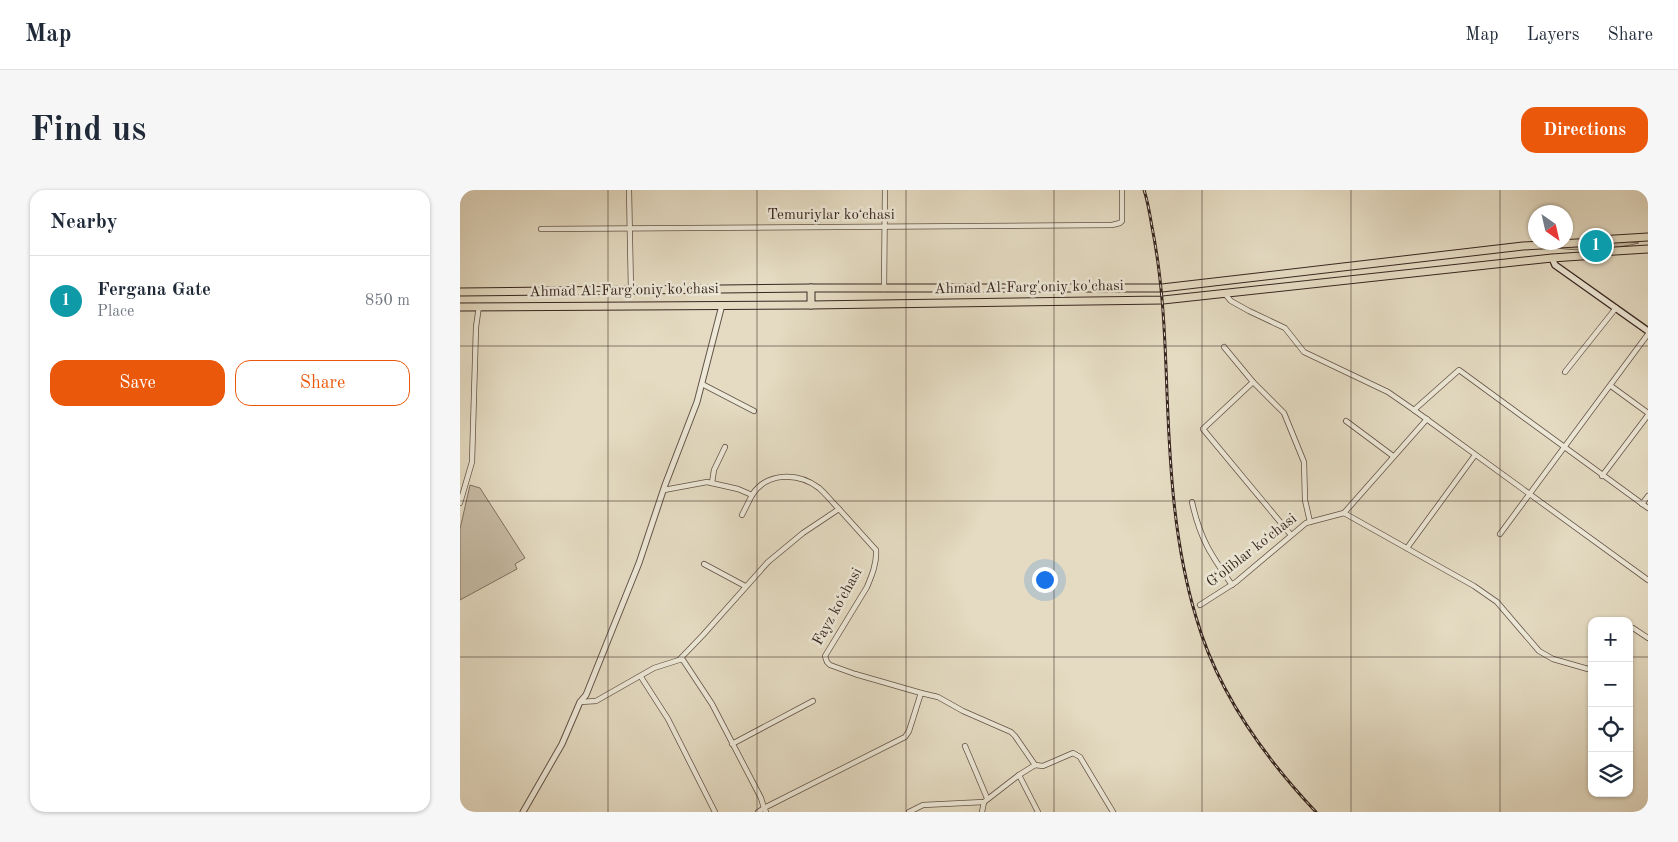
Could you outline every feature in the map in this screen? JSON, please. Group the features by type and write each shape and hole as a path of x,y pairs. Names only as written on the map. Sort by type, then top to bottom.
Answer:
{"highway":[{"name":"Ahmad Al-Farg'oniy ko'chasi","path":"460,292 812,288 1162,288 1523,246 1648,237"},
{"name":"Ahmad Al-Farg'oniy ko'chasi","path":"460,307 723,304 812,305 1163,300 1648,249"},
{"path":"1394,261 1397,274"},
{"path":"812,288 812,305"}],"main road":[{"path":"1552,258 1555,265 1648,332"}],"street":[{"path":"629,190 631,291"},
{"path":"884,289 885,190"},
{"name":"Temuriylar koʻchasi","path":"541,229 1112,225 1120,224 1122,220 1122,190"},
{"path":"1224,293 1231,301 1249,312 1285,328 1304,352 1388,392 1648,580"},
{"path":"523,812 562,744 580,702 586,695 622,608 702,384 723,304"},
{"path":"460,503 472,462 476,327 479,306"},
{"path":"1565,372 1616,308"},
{"path":"1500,534 1565,448 1648,332"},
{"path":"1224,347 1253,382 1284,413 1304,462 1305,500 1310,522"},
{"path":"1414,410 1459,370 1648,508"},
{"path":"1253,382 1203,429 1291,535"},
{"path":"702,384 754,411"},
{"path":"1602,476 1648,414 1610,386"},
{"path":"1427,419 1344,513 1474,586 1497,602 1539,652 1554,660 1588,669"},
{"path":"1346,421 1393,456"},
{"path":"712,483 714,470 725,447"},
{"path":"1407,548 1475,455"},
{"path":"679,660 768,562 784,547 839,509 818,488 796,477 783,477 769,479 757,487 742,515"},
{"path":"664,490 712,483 738,489 752,495"},
{"path":"1642,504 1648,496"},
{"path":"1192,502 1197,525 1206,546 1232,586"},
{"name":"Fayz koʻchasi","path":"839,509 876,550 876,558 872,578 825,656 827,662 830,666 921,693"},
{"name":"Gʻoliblar koʻchasi","path":"1200,605 1232,586 1306,523 1344,513"},
{"path":"704,564 745,586"},
{"path":"1633,628 1648,638"},
{"path":"580,702 596,701 663,664 683,660 712,704 761,798 765,810"},
{"path":"641,677 668,719 715,812"},
{"path":"758,812 905,737 909,731 921,693 938,697 963,711 1011,732 1035,765"},
{"path":"732,744 813,701"},
{"path":"965,746 986,800 982,812"},
{"path":"909,812 923,805 986,800 1035,765 1043,766 1069,754 1076,754 1080,757 1113,812"},
{"path":"1019,775 1038,812"},
{"path":"460,809 464,812"}],"shaded area":[{"path":"1625,241 1639,243 1619,247 1577,250 1573,250 1573,244"},
{"path":"470,485 480,488 525,558 515,564 517,569 460,600 460,529"}],"railway":[{"path":"1144,190 1156,248 1161,289 1174,506 1183,562 1196,617 1216,671 1244,722 1278,769 1316,812"}],"place":[{"name":"Fergana Gate","path":"1596,246"}]}
